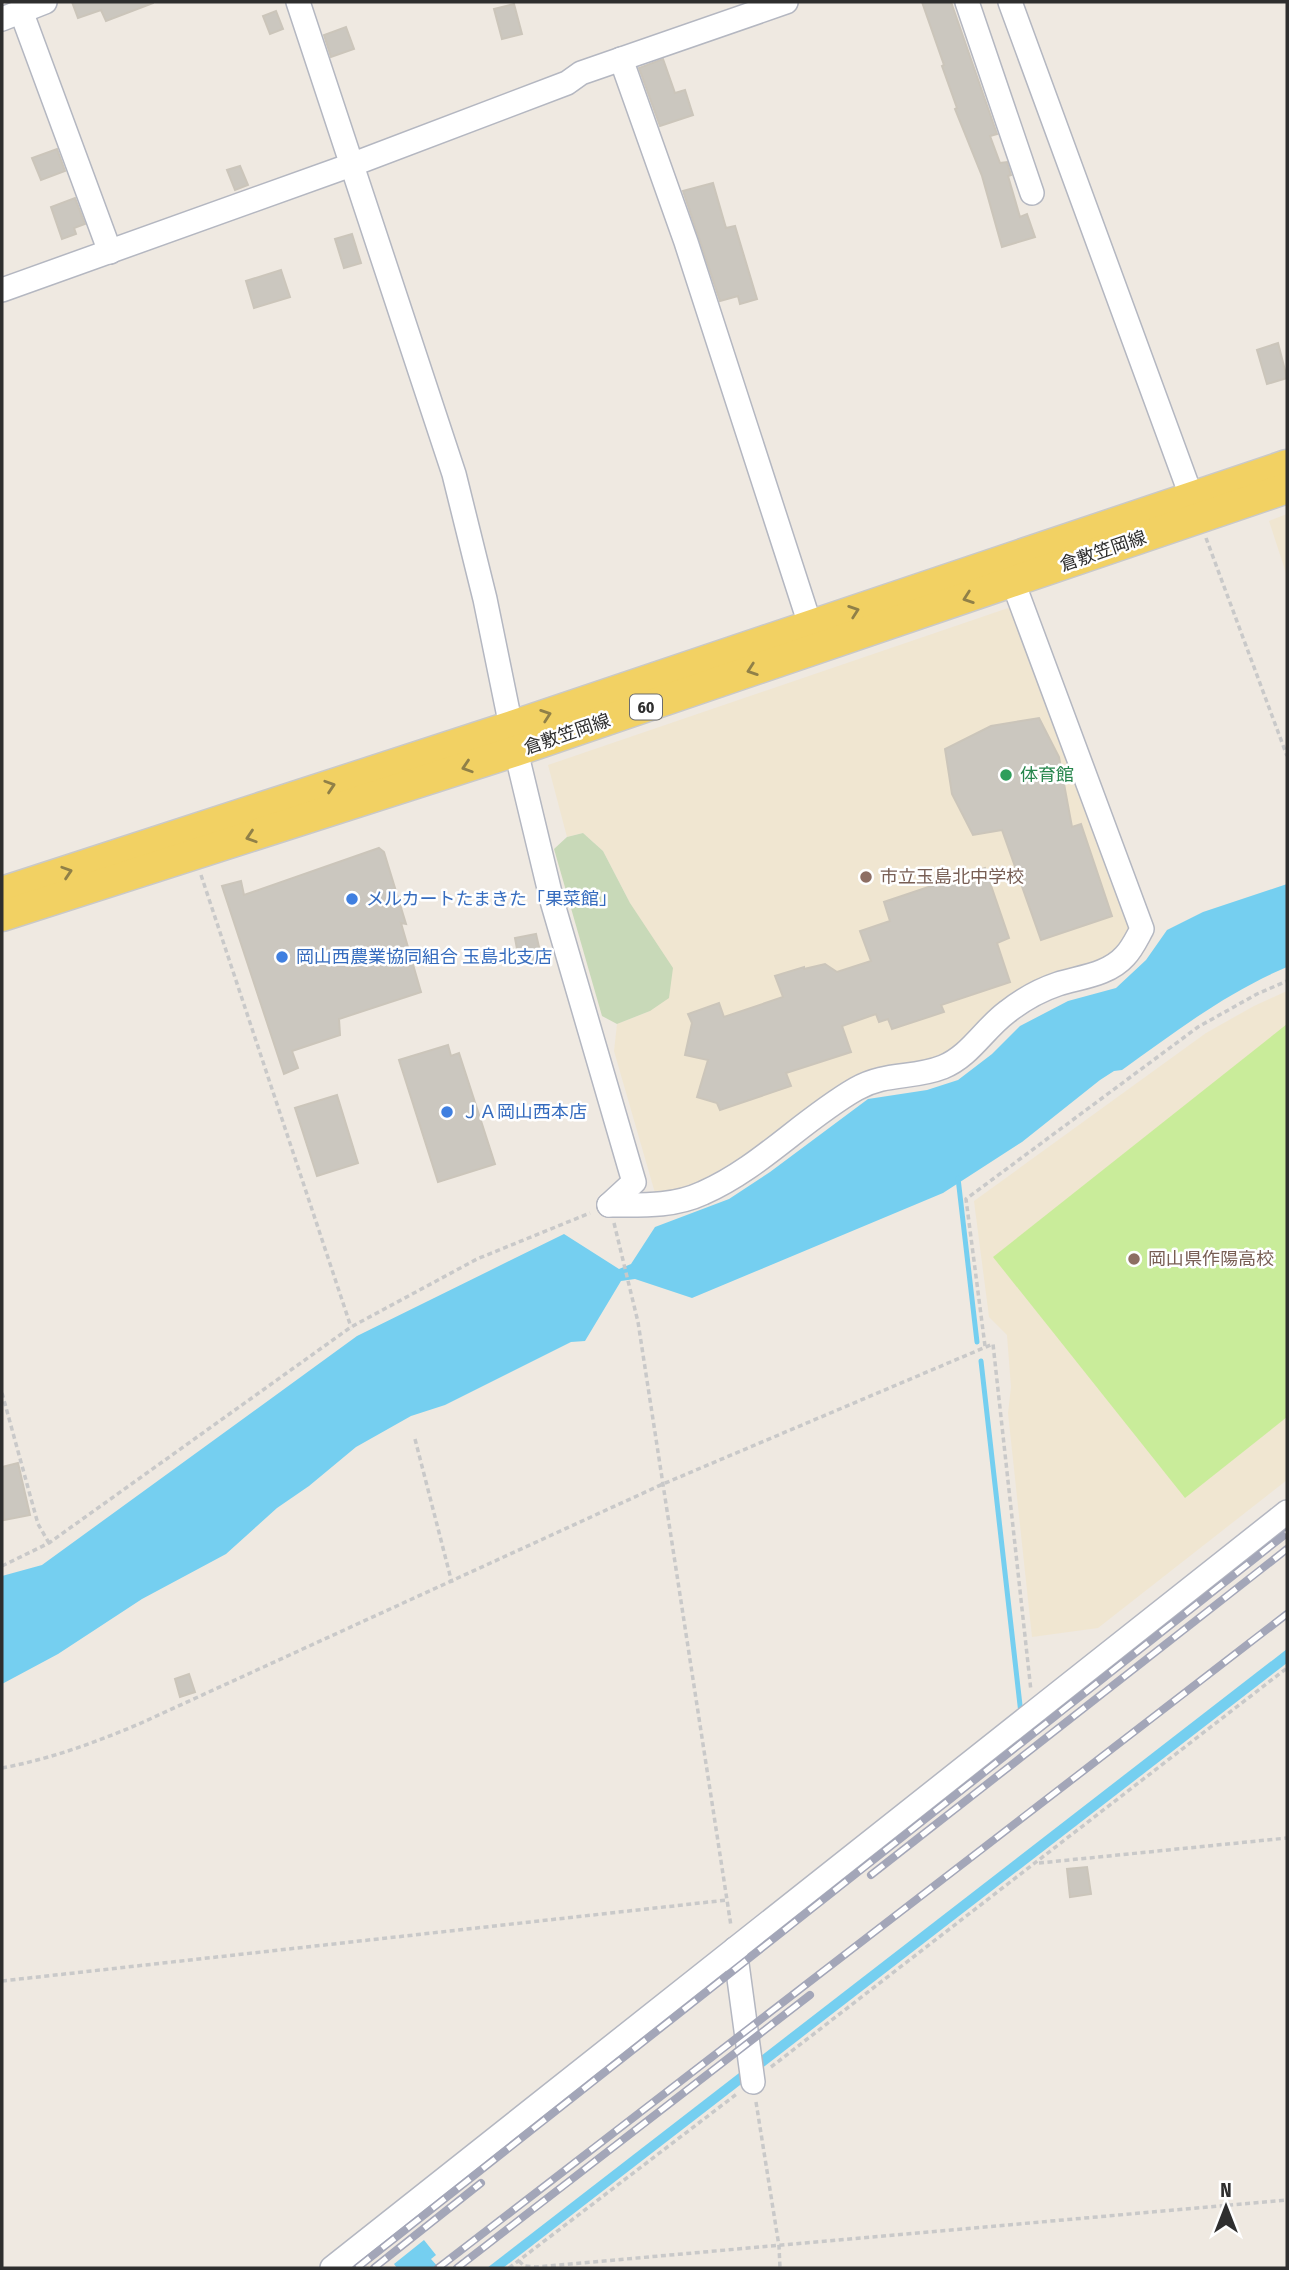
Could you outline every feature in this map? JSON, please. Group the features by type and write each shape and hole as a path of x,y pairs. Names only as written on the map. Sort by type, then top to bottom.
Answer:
{"main road":[{"name":"倉敷笠岡線","path":"2,916 195,855 514,739 1195,507 1287,465"},
{"name":"倉敷笠岡線","path":"1195,507 1287,488"},
{"name":"倉敷笠岡線","path":"2,892 514,739"}],"street":[{"path":"45,2 11,15 110,252"},
{"path":"298,2 454,474 485,599 552,901 634,1182 609,1205"},
{"path":"2,290 351,165 567,83 581,73 786,2"},
{"path":"967,2 1032,192"},
{"path":"1010,2 1195,507"},
{"path":"621,59 686,242 814,637"},
{"path":"609,1205 663,1205 702,1194 756,1162 819,1112 858,1088 882,1077 943,1067 968,1052 1006,1013 1033,996 1056,985 1099,973 1125,957 1142,929 1012,570"},
{"path":"331,2268 1287,1512"},
{"path":"735,1949 752,2074"}],"path":[{"path":"1195,507 1287,756"},
{"path":"195,855 351,1327"},
{"path":"985,1346 966,1199 1198,1027 1257,994 1287,981"},
{"path":"2,1566 49,1543 351,1327 477,1259 609,1205 638,1322 735,1949"},
{"path":"2,1768 40,1761 119,1733 452,1583 663,1484 993,1344 1033,1713"},
{"path":"2,1393 38,1524 49,1543"},
{"path":"415,1439 452,1583"},
{"path":"509,2268 752,2074 1036,1864 1287,1668"},
{"path":"1036,1864 1287,1838"},
{"path":"2,1981 727,1900"},
{"path":"752,2074 779,2246 780,2268"},
{"path":"519,2261 524,2266 536,2267 1287,2200"}],"shaded area":[{"path":"1287,514 1287,576 1269,521"},
{"name":"市立玉島北中学校","path":"1014,606 1134,924 1122,949 953,1054 773,1139 678,1194 655,1193 614,1051 617,1024 650,1011 630,903 603,851 583,833 567,837 548,765"},
{"name":"岡山県作陽高校","path":"1287,991 1287,1480 1098,1628 1032,1637 1008,1413 1011,1387 1007,1335 989,1317 974,1201 1206,1033"}],"green space":[{"path":"583,833 603,851 630,903 673,968 669,998 650,1011 617,1024 602,1016 554,849 567,837"},
{"path":"1287,1024 1287,1417 1185,1498 993,1257"}],"water":[{"path":"1287,884 1287,967 1243,988 1122,1070 1114,1071 1100,1080 1022,1142 943,1193 692,1298 635,1279 621,1281 585,1341 571,1342 445,1405 411,1416 356,1447 309,1486 277,1508 226,1554 142,1599 58,1654 2,1684 2,1576 42,1565 357,1336 564,1234 619,1269 631,1264 655,1227 729,1199 868,1099 927,1090 958,1080 992,1054 1020,1026 1068,1001 1116,988 1146,960 1167,930 1203,912"},
{"path":"1287,1649 1287,1663 503,2268 487,2268"},
{"path":"424,2240 436,2255 431,2259 439,2268 397,2268 394,2264"}],"building":[{"path":"72,2 153,3 106,21 101,10 78,18"},
{"path":"922,2 951,2 997,134 990,136 1000,163 1007,162 1011,175 1008,176 1020,217 1027,214 1035,237 1002,247 982,176 955,109 957,108 942,66 944,65"},
{"path":"514,4 522,34 502,39 494,9"},
{"path":"276,11 283,29 270,34 263,16"},
{"path":"346,27 354,49 331,57 324,35"},
{"path":"663,59 675,93 685,90 693,115 660,126 639,68"},
{"path":"57,149 65,171 41,180 32,158"},
{"path":"240,166 248,185 235,190 227,170"},
{"path":"713,183 726,228 735,226 757,299 740,304 738,296 720,301 683,191"},
{"path":"75,198 85,224 74,228 76,234 62,239 51,207"},
{"path":"352,234 361,263 344,268 335,239"},
{"path":"281,270 290,297 254,308 246,281"},
{"path":"1278,343 1287,378 1267,384 1257,350"},
{"path":"1039,718 1059,757 1072,827 1081,824 1112,916 1041,940 1002,830 973,835 952,794 945,749 991,726"},
{"path":"379,848 384,852 406,924 401,923 421,992 339,1019 340,1035 292,1051 298,1068 284,1074 222,886 241,881 244,895"},
{"path":"985,868 1009,938 997,943 1010,982 941,1005 944,1012 892,1029 888,1019 879,1022 876,1014 842,1026 851,1052 786,1073 791,1086 720,1110 717,1103 697,1097 708,1060 685,1055 692,1023 688,1014 719,1003 724,1017 783,997 775,976 825,964 837,972 871,961 860,931 890,921 884,902"},
{"path":"536,934 542,960 520,965 515,938"},
{"name":"ＪＡ岡山西本店","path":"448,1045 451,1056 459,1053 495,1164 438,1182 399,1060"},
{"path":"337,1095 358,1163 317,1176 295,1108"},
{"path":"18,1463 30,1515 4,1520 2,1467"},
{"path":"189,1674 195,1692 180,1697 175,1679"},
{"path":"1087,1867 1091,1894 1070,1897 1067,1869"}],"waterway":[{"path":"958,1178 977,1342"},
{"path":"981,1361 1021,1714"}],"railway":[{"path":"357,2268 1287,1533"},
{"path":"871,1875 1287,1549"},
{"path":"438,2268 1287,1614"},
{"path":"457,2268 810,1995"},
{"path":"374,2268 481,2183"}],"place":[{"name":"体育館","path":"1006,775"},
{"name":"市立玉島北中学校","path":"866,877"},
{"name":"メルカートたまきた「果菜館」","path":"352,899"},
{"name":"岡山西農業協同組合 玉島北支店","path":"282,957"},
{"name":"ＪＡ岡山西本店","path":"447,1112"},
{"name":"岡山県作陽高校","path":"1134,1259"}]}
